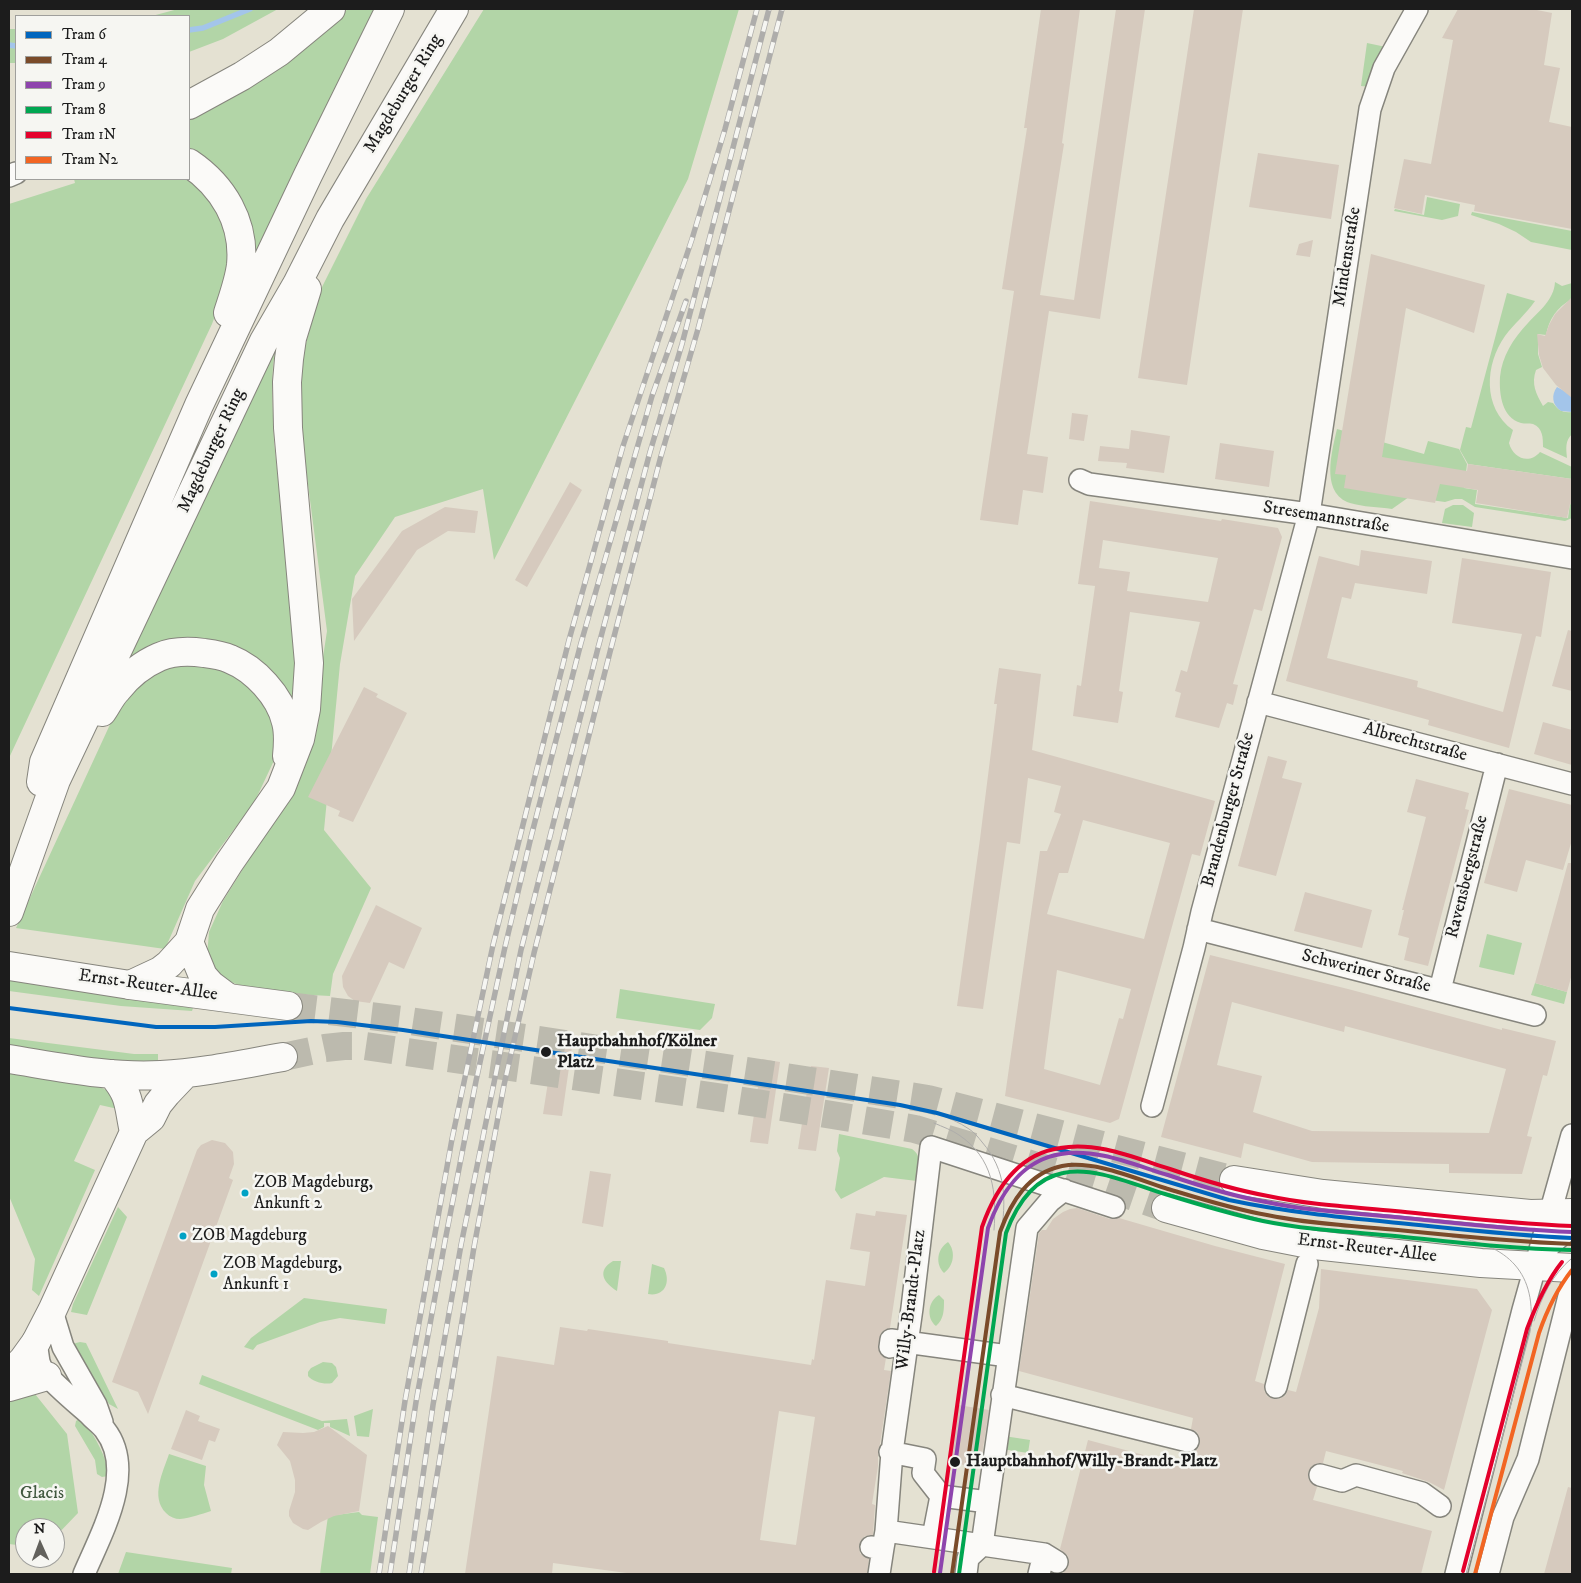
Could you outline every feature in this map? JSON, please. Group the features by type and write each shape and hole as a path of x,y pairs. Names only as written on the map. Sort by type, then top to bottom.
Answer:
{"main road":[{"path":"190,104 242,76 275,55 331,9"},
{"name":"Magdeburger Ring","path":"9,878 38,805 44,762 199,405 308,175 390,9"},
{"name":"Magdeburger Ring","path":"9,912 56,780 264,341 297,284 330,219 454,9"},
{"path":"190,164 214,183 227,201 237,227 241,249 236,290 199,405"},
{"path":"130,984 160,971 189,942 200,909 281,788 297,748 302,729 308,690 309,663 288,420 288,359 296,322 330,219"},
{"path":"56,780 116,690 128,677 158,657 173,653 192,652 224,656 237,662 258,678 276,700 283,714 287,730 287,754 281,788"},
{"path":"189,942 204,976 211,985 228,997"},
{"name":"Ernst-Reuter-Allee","path":"9,966 288,1006"},
{"path":"9,1059 82,1071 160,1075 186,1073 283,1057"},
{"path":"9,1374 23,1360 36,1342 134,1132 151,1118 158,1104 186,1073"},
{"path":"112,1074 126,1092 134,1132"},
{"path":"1234,1180 1323,1194 1565,1218"},
{"name":"Ernst-Reuter-Allee","path":"1166,1208 1263,1235 1314,1245 1480,1263 1572,1268"},
{"path":"9,1355 36,1342"},
{"path":"9,1387 47,1376"}],"street":[{"name":"Mindenstraße","path":"1308,514 1367,123 1374,95 1384,68 1417,9"},
{"name":"Stresemannstraße","path":"1080,480 1102,486 1308,514 1572,558"},
{"name":"Brandenburger Straße","path":"1152,1106 1308,514"},
{"name":"Albrechtstraße","path":"1258,702 1572,784"},
{"name":"Ravensbergstraße","path":"1440,990 1497,764"},
{"name":"Schweriner Straße","path":"1198,929 1535,1015"},
{"path":"1456,1574 1535,1267 1565,1218 1572,1135"},
{"name":"Willy-Brandt-Platz","path":"879,1574 880,1542 890,1457 899,1344 931,1147 1064,1190"},
{"path":"966,1574 968,1558 982,1544 979,1496 1002,1395 999,1356 1026,1228 1050,1201 1064,1190 1114,1207"},
{"name":"Ernst-Reuter-Allee","path":"1276,1387 1307,1264"},
{"path":"1488,1574 1503,1517 1528,1459 1572,1284"},
{"path":"52,1311 68,1358 96,1405 105,1429 112,1441 118,1468 118,1482 112,1505 84,1574"},
{"path":"36,1342 68,1358"},
{"path":"36,1342 39,1362 47,1376 105,1429"},
{"path":"899,1344 999,1356"},
{"path":"1002,1395 1188,1441"},
{"path":"890,1457 925,1458 923,1473 946,1492 979,1496"},
{"path":"1320,1475 1342,1480 1356,1475 1422,1493 1440,1506"},
{"path":"933,1538 946,1492"},
{"path":"880,1542 933,1538 982,1544 1047,1563"}],"green space":[{"path":"178,9 278,9 223,39 190,52 190,15 156,15"},
{"path":"348,9 378,9 256,258 190,155 190,116 333,22"},
{"path":"484,9 739,9 688,179 494,560 483,489 395,517 355,576 340,664 324,830 371,888 333,974 330,996 293,994 250,988 222,978 214,970 207,956 209,932 223,901 269,827 314,716 327,631 303,446 298,373 320,291 366,199"},
{"path":"9,29 15,29 15,63 9,63"},
{"path":"1367,43 1386,47 1370,87 1361,86"},
{"path":"190,179 197,181 229,232 226,286 212,324 9,758 9,204 75,183 74,180"},
{"path":"1427,197 1460,204 1458,216 1442,220 1394,211 1395,209 1424,215"},
{"path":"1472,212 1572,231 1572,250 1531,242 1499,224 1471,215"},
{"path":"1555,282 1562,286 1572,283 1572,299 1554,314 1546,335 1538,334 1538,354 1542,367 1536,370 1534,384 1536,393 1543,406 1548,402 1553,403 1561,411 1572,412 1572,434 1567,442 1567,458 1543,447 1542,434 1539,428 1532,424 1521,423 1510,416 1503,404 1500,391 1501,369 1509,348 1549,300"},
{"path":"1507,293 1535,301 1505,336 1493,359 1490,385 1496,410 1503,421 1513,430 1509,443 1514,453 1526,459 1536,456 1540,452 1572,467 1572,479 1468,464 1460,450 1466,427 1471,428"},
{"path":"276,346 272,389 274,442 296,637 297,699 286,700 256,665 125,665"},
{"path":"1337,429 1424,454 1428,441 1459,449 1467,464 1464,488 1477,490 1475,504 1568,518 1570,504 1572,505 1572,518 1565,521 1475,507 1462,499 1445,502 1409,497 1392,509 1350,503 1341,498 1331,481 1331,459"},
{"path":"1453,505 1463,505 1474,513 1472,527 1442,523 1445,509"},
{"path":"197,665 227,672 248,685 267,704 277,730 278,752 254,803 195,881 165,949 16,928 113,718 137,688 152,675 170,666"},
{"path":"1487,934 1522,943 1514,975 1479,967"},
{"path":"9,980 193,1008 192,1011 121,1006 9,991"},
{"path":"1535,983 1567,992 1564,1004 1531,995"},
{"path":"620,989 715,1004 712,1018 700,1030 616,1018"},
{"path":"9,1038 134,1054 158,1054 158,1062 102,1059 9,1047"},
{"path":"9,1072 94,1084 110,1092 118,1109 100,1105 74,1161 95,1170 39,1296 32,1290 35,1259 9,1196"},
{"path":"839,1134 912,1149 919,1159 917,1181 884,1177 841,1199 835,1190 840,1158 837,1151"},
{"path":"118,1207 127,1217 87,1315 71,1312 73,1304"},
{"path":"948,1242 951,1246 953,1258 950,1266 944,1273 939,1265 938,1257 941,1249"},
{"path":"613,1261 621,1261 617,1291 608,1284 603,1273"},
{"path":"652,1264 664,1268 667,1278 662,1291 648,1294"},
{"path":"939,1295 944,1300 944,1311 941,1320 936,1326 931,1319 930,1310 932,1301"},
{"path":"304,1298 387,1309 385,1324 340,1318 320,1322 257,1345 253,1350 244,1347 251,1338"},
{"path":"86,1343 118,1409 109,1404 72,1344"},
{"path":"323,1362 332,1363 336,1367 338,1376 332,1383 319,1382 308,1376 311,1368"},
{"path":"202,1375 322,1421 347,1419 350,1436 330,1427 330,1423 324,1423 324,1427 318,1430 199,1384"},
{"name":"Glacis","path":"31,1389 67,1434 78,1513 65,1527 65,1518 15,1518 15,1545 9,1544 9,1396"},
{"path":"373,1409 369,1437 357,1436 354,1416"},
{"path":"79,1419 85,1421 100,1447 108,1476 102,1477 97,1474 95,1460 75,1426 76,1421"},
{"path":"1004,1436 1030,1440 1028,1453 1002,1449"},
{"path":"169,1454 206,1466 204,1485 211,1511 178,1519 169,1516 161,1507 158,1492 159,1484"},
{"path":"359,1512 362,1515 378,1517 370,1574 320,1574 328,1516"},
{"path":"126,1552 232,1568 231,1574 118,1574"}],"water":[{"path":"1557,387 1572,395 1572,412 1561,411 1554,403 1553,397"}],"building":[{"path":"1041,9 1080,9 1062,143 1064,144 1040,295 1074,300 1116,9 1145,9 1100,319 1049,311 1027,454 1048,457 1043,493 1023,490 1018,525 980,520 1014,291 1002,289 1027,128 1024,128"},
{"path":"1194,9 1243,9 1187,385 1138,378"},
{"path":"1458,9 1532,9 1552,13 1544,65 1560,68 1549,122 1572,127 1572,229 1474,211 1475,205 1425,195 1422,214 1394,208 1404,159 1431,164 1453,40 1442,38"},
{"path":"1258,153 1339,165 1331,219 1249,207"},
{"path":"1313,240 1310,257 1296,255 1299,244"},
{"path":"1371,254 1485,285 1474,333 1406,308 1382,457 1467,471 1468,464 1572,479 1572,504 1570,504 1567,518 1476,503 1478,490 1440,484 1435,503 1344,488 1346,475 1335,474"},
{"path":"1572,297 1572,398 1556,385 1543,368 1539,355 1537,334 1545,336 1555,314"},
{"path":"1072,413 1088,415 1084,441 1069,439"},
{"path":"1131,430 1170,436 1164,473 1126,468 1127,463 1098,461 1100,446 1129,449"},
{"path":"1220,443 1274,451 1269,487 1215,479"},
{"path":"570,482 582,490 527,587 515,580"},
{"path":"1090,501 1278,528 1282,537 1262,611 1254,609 1233,684 1238,685 1233,705 1227,703 1219,728 1175,717 1181,693 1175,691 1181,670 1187,672 1200,622 1130,612 1119,691 1123,692 1118,723 1073,716 1077,685 1081,686 1095,586 1078,584","holes":["1103,540 1218,558 1208,602 1127,591 1130,572 1099,568"]},
{"path":"445,507 478,511 475,533 448,531 417,550 354,641 352,599 402,531"},
{"path":"1361,550 1432,561 1427,594 1355,583 1351,599 1342,597 1327,658 1418,681 1417,687 1503,712 1522,634 1452,623 1462,558 1551,572 1541,637 1536,636 1509,748 1428,725 1429,720 1286,681 1319,556 1359,566"},
{"path":"1568,630 1572,631 1572,691 1552,686"},
{"path":"999,668 1041,674 1032,750 1215,801 1200,856 1192,854 1119,1119 1110,1123 1005,1096 1040,851 1047,851 1061,814 1054,812 1061,786 1028,778 1020,844 1007,842 983,1009 957,1006 997,704 994,704","holes":["1083,820 1170,843 1144,939 1047,914 1059,873 1068,873","1057,970 1131,989 1123,1019 1119,1018 1100,1085 1044,1069"]},
{"path":"364,687 378,694 376,697 407,713 353,822 338,816 340,811 308,797"},
{"path":"1543,722 1572,730 1572,765 1534,754"},
{"path":"1268,756 1287,761 1282,778 1302,783 1276,876 1238,866"},
{"path":"1416,779 1469,793 1465,809 1469,810 1428,966 1404,960 1409,938 1398,935 1404,910 1402,910 1426,817 1407,812"},
{"path":"1509,789 1572,805 1572,840 1563,870 1526,860 1517,892 1484,883"},
{"path":"1568,863 1572,863 1572,974 1567,992 1535,983"},
{"path":"1305,892 1372,910 1362,948 1294,931"},
{"path":"376,905 422,928 404,969 389,962 370,1003 355,1001 348,996 343,987 342,976"},
{"path":"1210,955 1502,1030 1502,1028 1556,1041 1547,1076 1543,1075 1527,1136 1532,1137 1522,1174 1449,1173 1449,1164 1312,1162 1244,1143 1241,1158 1161,1137","holes":["1232,1002 1344,1032 1345,1026 1506,1069 1489,1133 1312,1131 1253,1112 1262,1076 1217,1065"]},
{"path":"556,1031 574,1033 562,1116 543,1114"},
{"path":"762,1059 780,1062 768,1144 750,1142"},
{"path":"811,1066 829,1068 816,1151 798,1149"},
{"path":"212,1140 225,1143 233,1152 234,1164 229,1178 233,1180 148,1414 138,1392 112,1382 197,1150 201,1145"},
{"path":"590,1171 611,1174 603,1227 582,1223"},
{"path":"1077,1208 1110,1219 1119,1218 1285,1264 1255,1381 1264,1384 1267,1396 1273,1399 1285,1396 1288,1390 1296,1392 1319,1308 1321,1269 1477,1289 1492,1310 1444,1490 1429,1482 1402,1473 1403,1471 1326,1451 1323,1463 1317,1463 1312,1466 1308,1472 1308,1478 1311,1483 1317,1487 1313,1500 1432,1531 1421,1574 1058,1574 1063,1573 1067,1569 1069,1563 1068,1556 1060,1549 1088,1440 1181,1465 1185,1453 1197,1450 1200,1444 1197,1432 1191,1429 1193,1418 1019,1371 1039,1233 1042,1230 1046,1230 1053,1219 1063,1212"},
{"path":"876,1211 907,1215 890,1328 881,1333 878,1345 879,1352 886,1358 884,1370 891,1371 878,1450 878,1466 872,1504 875,1505 873,1535 865,1536 859,1545 860,1553 869,1559 867,1574 634,1574 553,1563 552,1574 465,1574 497,1356 554,1365 560,1327 587,1331 588,1329 668,1341 668,1343 811,1365 812,1359 814,1360 826,1280 865,1286 870,1252 850,1249 856,1213 875,1216","holes":["779,1411 815,1417 796,1545 760,1540"]},
{"path":"958,1405 989,1410 980,1467 950,1463"},
{"path":"186,1410 200,1416 198,1421 220,1429 215,1442 209,1440 202,1460 171,1449"},
{"path":"328,1426 367,1455 359,1511 334,1516 308,1530 303,1529 293,1523 289,1516 295,1492 295,1480 290,1461 277,1445 283,1432 314,1432"},
{"path":"1568,1487 1572,1488 1572,1574 1544,1574"}],"waterway":[{"path":"190,30 203,28 250,9"},
{"path":"9,45 15,46"}],"tunnel":[{"path":"288,1006 403,1020 928,1099 1234,1180"},
{"path":"283,1057 325,1048 365,1046 846,1117 915,1129 1099,1185 1166,1208"}],"tram line":[{"name":"6","path":"9,1008 156,1027 215,1027 311,1021 337,1022 403,1030 900,1105 937,1113 1229,1200 1254,1205 1303,1213 1500,1233 1572,1238"},
{"path":"937,1113 973,1132 990,1153 996,1164 1003,1186 1004,1198 1001,1236"},
{"path":"934,1123 956,1133 970,1144 986,1165 995,1202 994,1230"},
{"name":"1N","path":"934,1572 982,1227 1001,1187 1020,1166 1032,1158 1060,1148 1087,1147 1115,1152 1231,1188 1300,1202 1528,1224 1572,1226"},
{"name":"9","path":"940,1573 988,1228 1006,1191 1014,1180 1035,1163 1061,1154 1088,1153 1115,1158 1229,1194 1298,1208 1528,1230 1572,1232"},
{"name":"4","path":"952,1574 1000,1232 1004,1221 1022,1190 1040,1175 1062,1166 1087,1166 1114,1171 1165,1188 1254,1213 1300,1221 1528,1242 1572,1244"},
{"name":"8","path":"959,1574 1006,1233 1020,1204 1042,1181 1063,1173 1088,1172 1114,1177 1226,1212 1296,1227 1483,1245 1572,1250"},
{"path":"1452,1237 1489,1246 1515,1265 1524,1278 1529,1293 1531,1311 1530,1332 1466,1574"},
{"path":"1534,1321 1548,1286 1572,1258"},
{"name":"1N","path":"1463,1571 1527,1329 1542,1294 1562,1262"},
{"name":"N2","path":"1475,1574 1539,1333 1553,1300 1572,1270"}],"railway":[{"path":"379,1574 405,1401 452,1139 493,945 569,640 623,446 692,239 725,129 757,9"},
{"path":"409,1574 433,1405 461,1245 521,950 598,648 650,452 682,344 769,9"},
{"path":"421,1574 474,1247 504,1085 534,953 661,456 698,329 782,9"},
{"path":"390,1574 416,1402 445,1241 476,1081 505,947 581,643 652,396 686,301"}],"place":[{"name":"Hauptbahnhof/Kölner Platz","path":"546,1052"},
{"name":"ZOB Magdeburg, Ankunft 2","path":"245,1193"},
{"name":"ZOB Magdeburg","path":"183,1236"},
{"name":"ZOB Magdeburg, Ankunft 1","path":"214,1274"},
{"name":"Hauptbahnhof/Willy-Brandt-Platz","path":"955,1462"}]}
